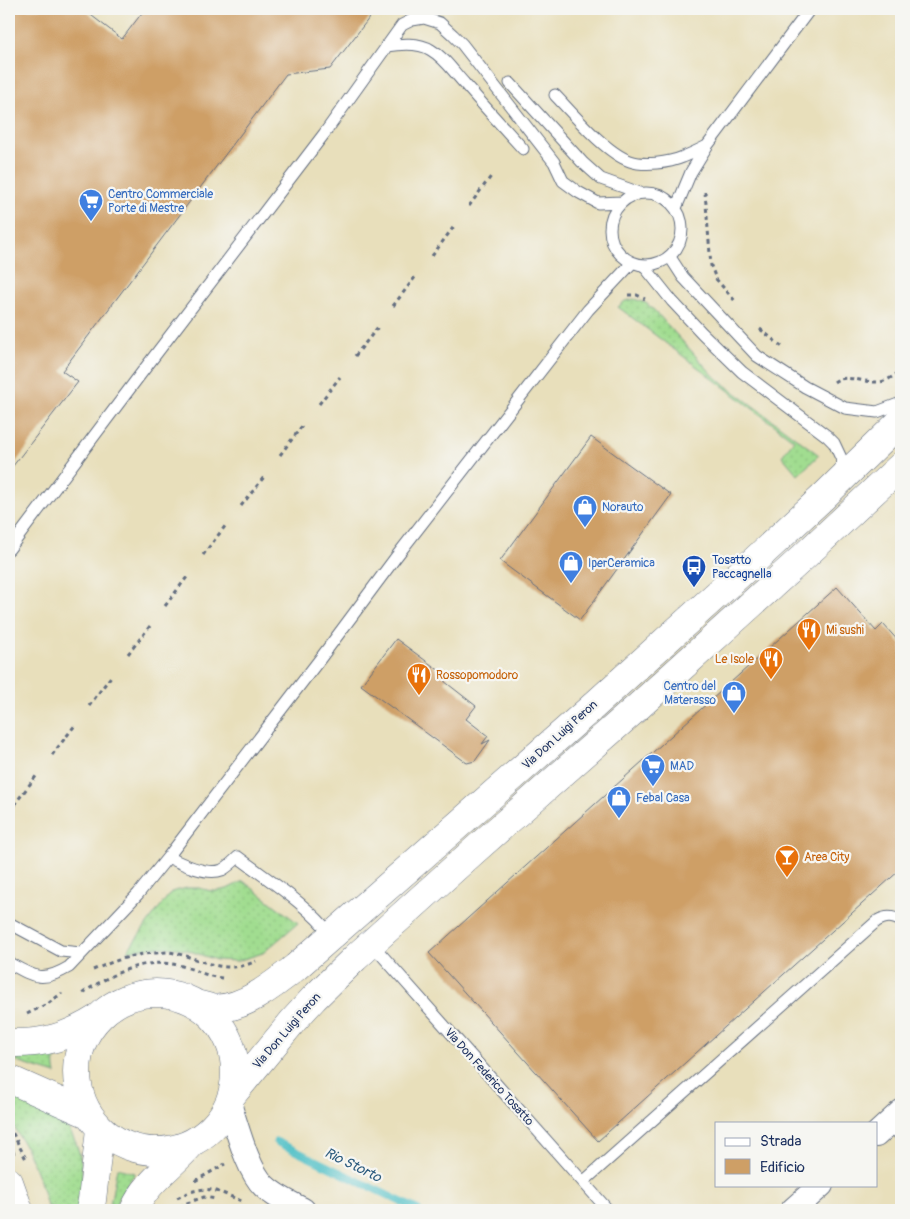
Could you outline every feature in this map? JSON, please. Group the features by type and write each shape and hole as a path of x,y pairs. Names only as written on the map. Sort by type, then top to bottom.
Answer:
{"street":[{"name":"Via Don Luigi Peron","path":"196,1004 211,1008 225,1008 241,1003 276,983 296,967 596,704 823,497 901,421"},
{"name":"Via Don Luigi Peron","path":"231,1099 298,1015 371,943 647,698 901,466"},
{"path":"9,1043 38,1042 65,1035 80,1029 98,1018 112,1006 127,998 144,994 162,993 180,996 196,1004 218,1023 227,1036 235,1065 235,1080 231,1099 223,1116 214,1127 192,1144 154,1181 143,1194 134,1210"},
{"path":"90,1210 92,1200 94,1121 80,1094 76,1074 79,1054 86,1035 98,1018"},
{"path":"9,1079 94,1121 116,1141 134,1148 153,1152 173,1150 192,1144"},
{"path":"231,1099 245,1152 262,1184 303,1210"},
{"path":"9,1182 19,1210"},
{"path":"793,1210 820,1186"}],"lane":[{"path":"676,208 691,172 707,146 810,9"},
{"path":"9,550 324,134 402,25 427,13 440,23 462,44 554,162 563,181 598,203 622,202"},
{"path":"386,46 413,44 430,49 448,63 459,78 523,149"},
{"path":"510,83 582,162 601,179 640,193"},
{"path":"555,95 610,150 630,161 649,164 676,160 707,146"},
{"path":"640,193 651,193 669,201 676,208 681,218 682,239 677,249 670,257 654,265 644,266 632,263 622,256 614,246 610,235 610,223 614,212 622,202 640,193"},
{"path":"670,257 683,277 757,356 805,387 845,408 877,412 901,403"},
{"path":"9,963 35,976 49,977 69,967 138,894 588,310 632,263"},
{"path":"644,266 696,326 742,372 834,443 842,460 839,480"},
{"path":"168,857 186,866 208,871 223,869 238,857 306,908 332,936"},
{"path":"583,1182 877,922 883,918 890,917 896,917 901,921"},
{"path":"9,923 61,951 81,953"},
{"name":"Via Don Federico Tosatto","path":"371,943 608,1210"}],"path":[{"path":"895,9 901,13"},
{"path":"469,206 492,175"},
{"path":"704,190 711,266 716,279 739,306"},
{"path":"432,256 455,225"},
{"path":"393,306 416,276"},
{"path":"355,356 378,326"},
{"path":"757,327 786,350"},
{"path":"838,387 832,383 838,379 867,382 885,381 901,370"},
{"path":"319,404 340,376"},
{"path":"280,455 302,426"},
{"path":"241,506 264,477"},
{"path":"203,555 226,525"},
{"path":"165,606 187,576"},
{"path":"128,654 150,626"},
{"path":"89,706 112,675"},
{"path":"52,755 76,724"},
{"path":"14,805 37,775"},
{"path":"90,972 120,959 141,954 167,952 224,968 254,962 261,958"},
{"path":"77,998 116,974 128,969 157,964 184,966 212,977 231,978"},
{"path":"21,1017 49,1003 64,992"},
{"path":"245,1152 188,1185 189,1192 202,1189 217,1191 245,1203"},
{"path":"172,1210 204,1197 216,1199"}],"green space":[{"path":"634,299 646,303 655,311 714,376 819,455 798,475 782,456 794,440 618,307 625,301"},
{"path":"243,881 298,923 263,953 237,961 216,960 175,948 154,947 127,951 171,892 187,888 217,891 227,889"},
{"path":"58,1051 55,1062 56,1074 17,1062 19,1054"},
{"path":"9,1093 56,1115 63,1121 73,1137 80,1155 82,1174 82,1186 77,1210 61,1210 47,1206 40,1181 26,1148 9,1118"},
{"path":"117,1168 135,1173 114,1210 109,1210"}],"building":[{"name":"Centro Commerciale Porte di Mestre","path":"9,9 83,9 122,39 145,9 376,9 330,69 286,74 62,371 78,382 9,471"},
{"name":"Norauto","path":"591,437 671,495 580,620 500,561"},
{"path":"837,587 876,631 883,624 901,644 901,869 598,1141 429,953"},
{"name":"Rossopomodoro","path":"396,639 448,677 444,681 476,706 466,719 488,736 482,744 490,740 475,761 467,763 361,685"}],"waterway":[{"name":"Rio Storto","path":"277,1142 418,1210"}],"place":[{"name":"Centro Commerciale Porte di Mestre","path":"91,222"},
{"name":"Norauto","path":"585,528"},
{"name":"IperCeramica","path":"571,584"},
{"name":"Tosatto Paccagnella","path":"694,588"},
{"name":"Mi sushi","path":"809,651"},
{"name":"Le Isole","path":"771,680"},
{"name":"Rossopomodoro","path":"419,696"},
{"name":"Centro del Materasso","path":"734,714"},
{"name":"MAD","path":"653,787"},
{"name":"Febal Casa","path":"619,819"},
{"name":"Area City","path":"787,878"}]}
